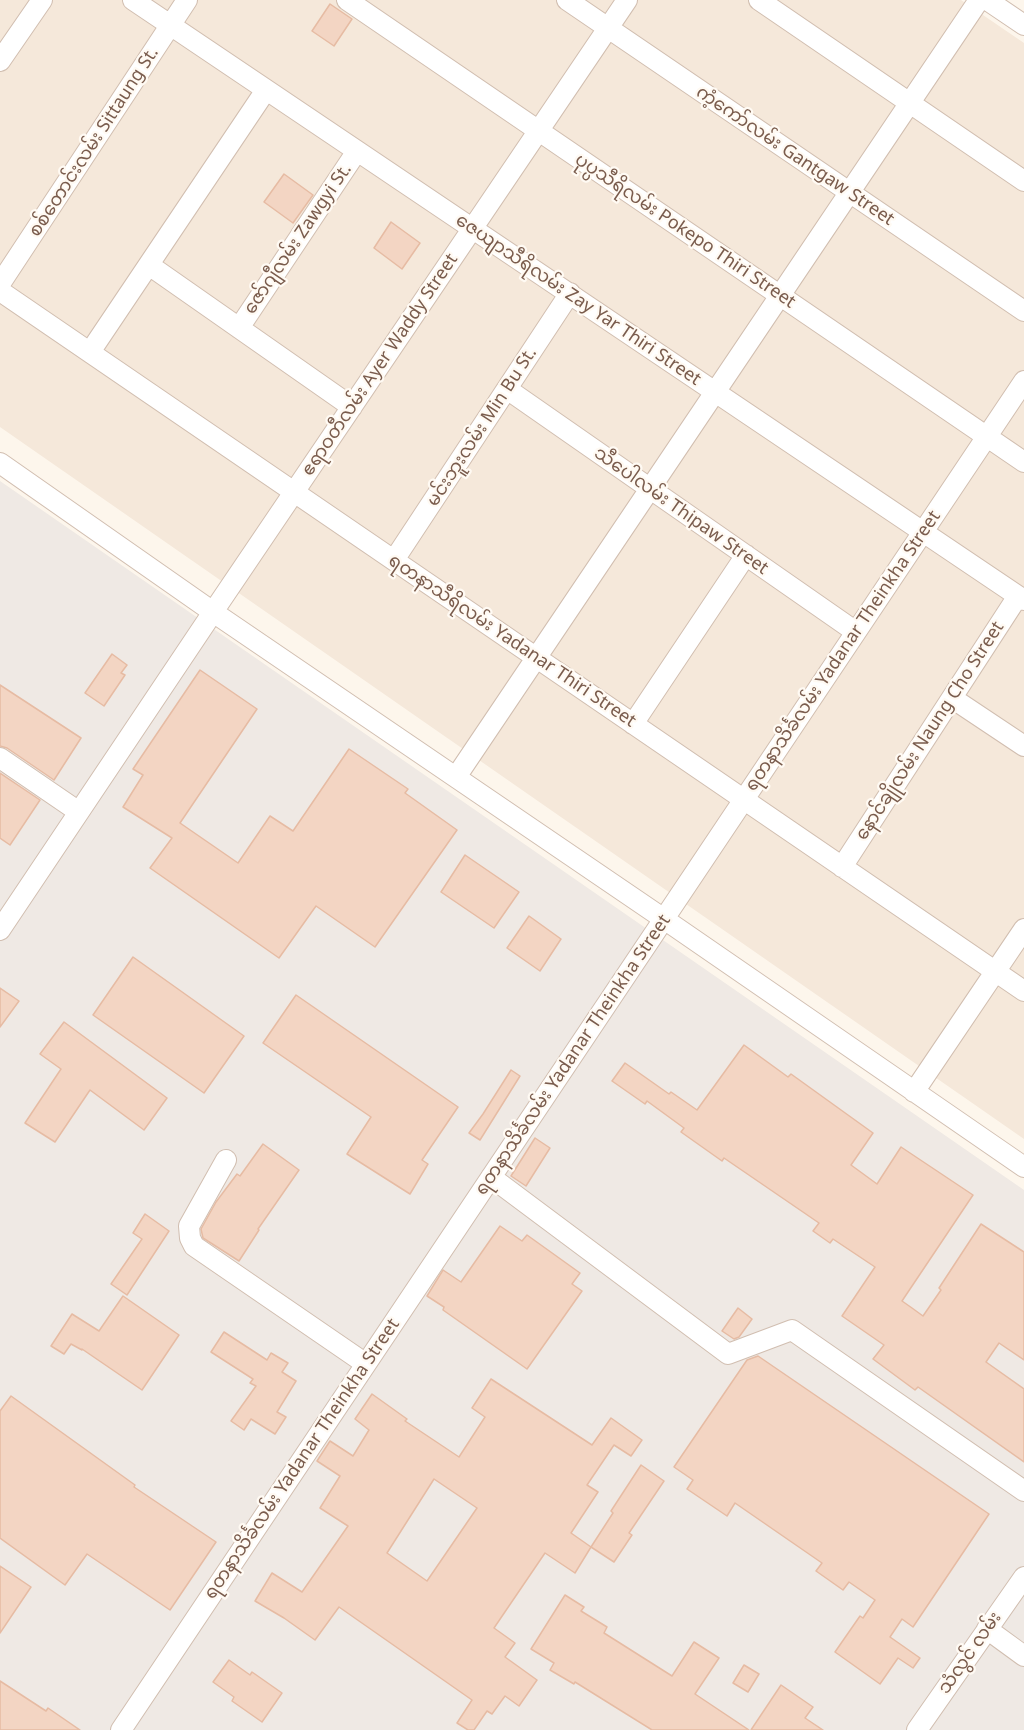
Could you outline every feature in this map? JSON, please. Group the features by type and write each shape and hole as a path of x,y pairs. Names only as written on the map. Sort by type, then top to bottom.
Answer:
{"street":[{"path":"0,61 42,0"},
{"name":"ဇေယျာသီရိလမ်း Zay Yar Thiri Street","path":"132,0 1021,598"},
{"name":"စစ်တောင်းလမ်း Sittaung St.","path":"0,284 187,0"},
{"name":"ပုပ္ပသီရိလမ်း Pokepo Thiri Street","path":"346,0 1024,462"},
{"name":"ကံ့ကော်လမ်း Gantgaw Street","path":"567,0 1024,311"},
{"name":"ဧရာဝတီလမ်း Ayer Waddy Street","path":"0,930 627,0"},
{"path":"759,0 1024,181"},
{"path":"456,777 979,0"},
{"path":"987,0 1024,25"},
{"path":"90,352 266,90"},
{"name":"ဇော်ဂျီလမ်း Zawgyi St.","path":"238,328 357,151"},
{"path":"148,265 352,407"},
{"name":"ရတနာသီရိလမ်း Yadanar Thiri Street","path":"0,291 1024,991"},
{"name":"မင်းဘူးလမ်း Min Bu St.","path":"394,560 570,293"},
{"name":"ရတနာသိင်္ခလမ်း Yadanar Theinkha Street","path":"121,1730 1024,381"},
{"name":"သီပေါလမ်း Thipaw Street","path":"507,389 856,632"},
{"path":"0,463 213,612 664,918 1024,1167"},
{"path":"633,724 746,555"},
{"name":"နောင်ချိုလမ်း Naung Cho Street","path":"842,867 952,698 1021,598"},
{"path":"952,698 1024,746"},
{"path":"0,758 79,812"},
{"path":"914,1092 1024,929"},
{"path":"226,1160 189,1226 190,1241 194,1246 366,1364"},
{"path":"491,1177 728,1354 792,1330 1024,1491"},
{"name":"သံလွင် လမ်း","path":"917,1730 1024,1576"},
{"path":"987,1629 1024,1656"}],"shaded area":[{"path":"0,0 961,0 1024,43 1024,1139 0,427"},
{"path":"0,481 1024,1190 1024,1730 0,1730"}],"building":[{"path":"330,4 352,19 334,46 312,31"},
{"path":"284,174 313,195 293,223 264,202"},
{"path":"391,222 420,243 402,269 374,248"},
{"path":"112,654 127,665 121,673 125,675 104,706 85,693"},
{"path":"200,670 257,709 180,823 238,863 270,816 293,831 349,749 408,789 405,793 457,830 375,947 316,906 279,958 150,868 172,838 123,807 143,775 133,769"},
{"path":"0,685 81,738 54,780 7,748 0,746"},
{"path":"0,773 40,800 10,845 0,838"},
{"path":"465,855 519,892 494,928 441,892"},
{"path":"529,916 561,939 540,971 507,948"},
{"path":"133,957 244,1036 204,1093 93,1015"},
{"path":"0,988 19,1001 0,1027"},
{"path":"296,995 458,1107 422,1160 428,1164 410,1194 347,1154 371,1117 263,1043"},
{"path":"64,1022 167,1098 144,1130 90,1090 55,1142 25,1123 61,1069 40,1054"},
{"path":"744,1045 788,1077 791,1074 873,1133 851,1165 877,1184 901,1147 973,1195 902,1301 923,1316 981,1224 1024,1252 1024,1360 999,1343 986,1362 1024,1389 1024,1462 918,1387 915,1390 873,1359 884,1345 842,1316 875,1267 833,1239 830,1243 813,1231 819,1223 724,1158 722,1161 681,1132 684,1128 647,1101 645,1104 612,1081 625,1063 669,1094 671,1092 697,1110"},
{"path":"511,1070 520,1076 480,1140 469,1133"},
{"path":"535,1138 550,1148 526,1186 511,1176"},
{"path":"263,1144 299,1170 239,1261 203,1238 201,1229 216,1202 237,1174 240,1176"},
{"path":"145,1214 169,1231 127,1295 111,1284 142,1239 133,1233"},
{"path":"500,1226 522,1241 527,1235 580,1273 572,1284 582,1291 527,1369 443,1310 444,1307 427,1296 443,1270 461,1282"},
{"path":"123,1296 179,1335 142,1390 82,1349 71,1344 64,1354 51,1346 72,1314 99,1331"},
{"path":"738,1308 752,1319 739,1337 734,1339 722,1331"},
{"path":"224,1332 267,1360 271,1353 288,1363 282,1372 296,1381 277,1412 286,1417 275,1434 251,1419 244,1430 231,1421 256,1386 250,1383 253,1379 211,1352"},
{"path":"758,1356 989,1514 913,1627 902,1619 890,1637 920,1658 913,1668 898,1658 880,1684 835,1652 860,1616 863,1618 875,1600 849,1582 843,1590 816,1571 822,1563 735,1503 727,1516 687,1489 693,1480 674,1467 747,1360"},
{"path":"491,1379 592,1445 611,1418 642,1440 631,1456 614,1445 587,1485 598,1492 571,1533 591,1547 575,1573 545,1553 494,1628 515,1643 505,1657 537,1680 519,1706 505,1696 492,1714 487,1711 474,1730 468,1730 457,1723 472,1700 339,1607 315,1640 255,1601 272,1573 302,1592 348,1526 320,1508 340,1476 317,1461 330,1441 353,1456 369,1430 355,1419 372,1394 407,1419 405,1421 459,1457 485,1417 472,1408","holes":["434,1479 477,1508 427,1581 387,1553"]},
{"path":"11,1396 135,1485 134,1487 216,1542 170,1610 87,1554 65,1585 0,1538 0,1411"},
{"path":"641,1465 664,1481 629,1533 632,1535 614,1562 591,1547"},
{"path":"0,1566 31,1587 0,1633"},
{"path":"565,1595 584,1607 581,1611 607,1627 604,1633 672,1676 694,1642 719,1658 695,1694 749,1730 652,1730 575,1682 574,1684 550,1670 554,1663 531,1649"},
{"path":"229,1660 250,1675 252,1672 282,1693 262,1722 232,1701 234,1697 213,1682"},
{"path":"744,1665 759,1674 748,1692 733,1683"},
{"path":"0,1681 46,1711 48,1708 80,1730 0,1730"},
{"path":"781,1685 813,1707 805,1718 823,1730 751,1730"}]}
